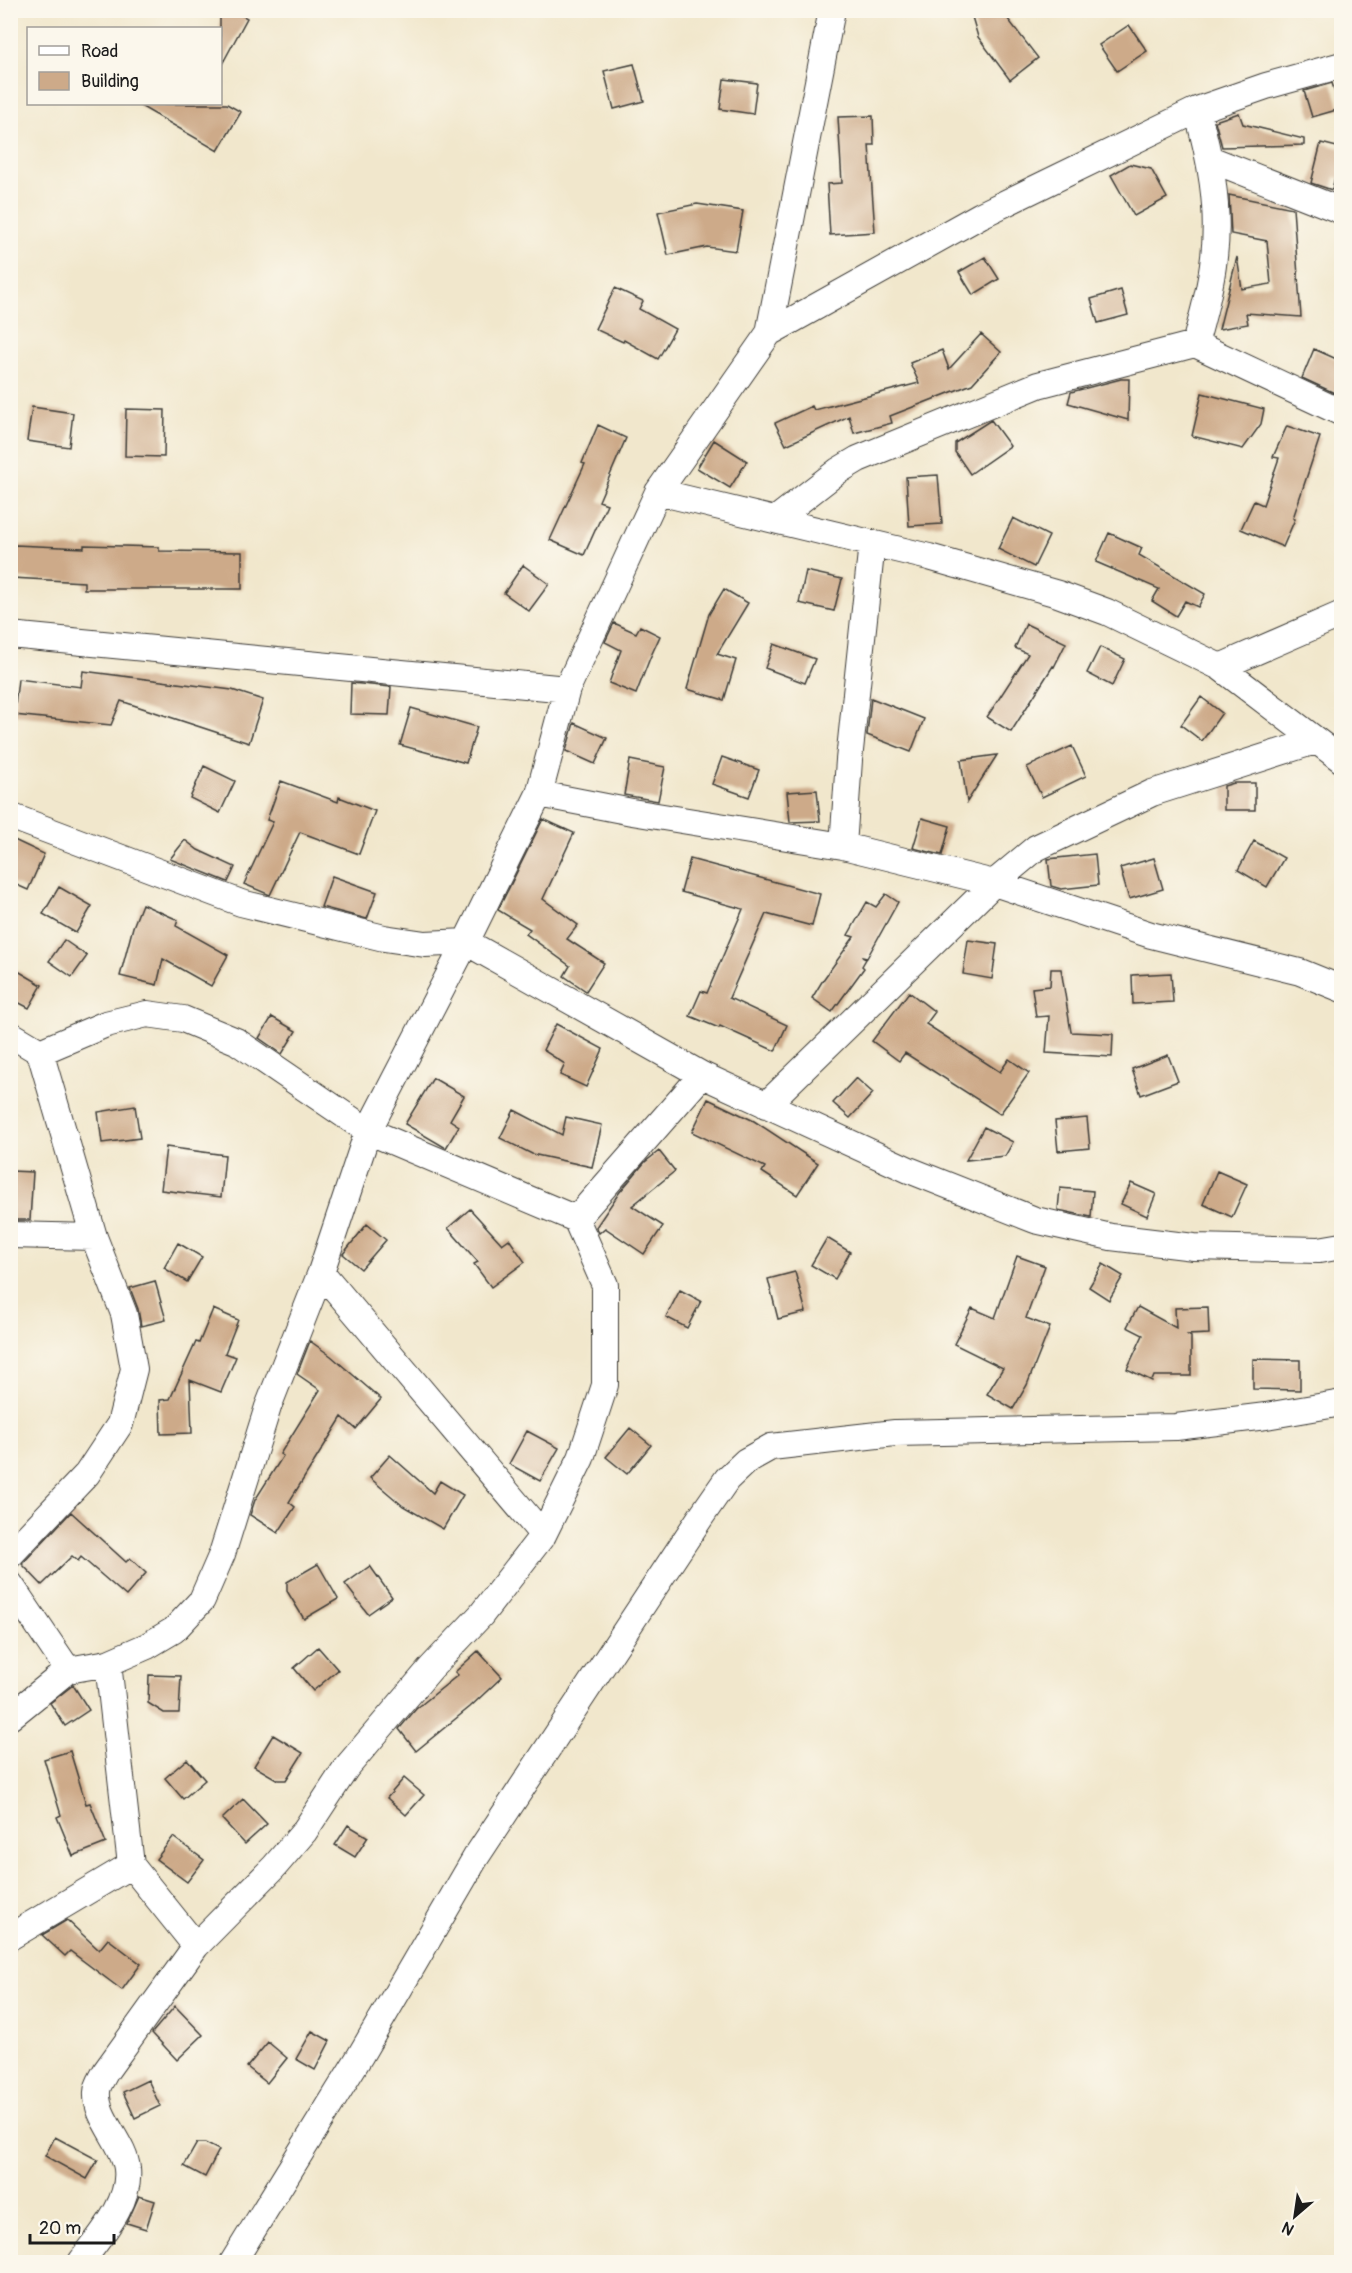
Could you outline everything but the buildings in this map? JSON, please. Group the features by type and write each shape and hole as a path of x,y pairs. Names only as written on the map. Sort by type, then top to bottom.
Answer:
{"street":[{"path":"10,1717 68,1670 108,1663 147,1646 174,1630 202,1600 222,1554 268,1407 321,1272 368,1131 466,942 539,794 567,689 657,492 769,333 832,10"},
{"path":"769,333 981,215 1197,110 1341,65"},
{"path":"1195,344 1215,256 1214,193 1210,159 1197,110"},
{"path":"1210,159 1341,211"},
{"path":"775,520 838,471 858,459 1038,385 1195,344 1341,413"},
{"path":"657,492 929,557 1058,594 1107,612 1220,667 1341,760"},
{"path":"843,846 849,760 872,543"},
{"path":"1220,667 1341,614"},
{"path":"10,635 567,689"},
{"path":"766,1106 994,883 1036,848 1152,793 1315,741"},
{"path":"539,794 632,812 843,846 994,883 1151,935 1300,972 1341,989"},
{"path":"10,816 241,903 384,938 425,944 466,942 702,1075 909,1170 1035,1220 1111,1236 1194,1247 1319,1250 1341,1246"},
{"path":"40,1053 106,1024 147,1014 183,1019 236,1041 368,1131 576,1219 605,1285 605,1385 581,1458 543,1535 481,1615 431,1668 346,1768 304,1832 274,1867 196,1946 106,2071 97,2091 101,2110 127,2168 124,2192 114,2214 81,2262"},
{"path":"10,1035 40,1053 94,1237 124,1314 134,1369 120,1424 87,1474 10,1555"},
{"path":"576,1219 702,1075"},
{"path":"10,1235 94,1237"},
{"path":"321,1272 543,1535"},
{"path":"233,2262 360,2056 482,1847 702,1515 727,1479 746,1461 771,1447 895,1433 1176,1427 1266,1416 1341,1403"},
{"path":"10,1584 68,1670"},
{"path":"108,1663 131,1865 196,1946"},
{"path":"10,1937 131,1865"}]}
